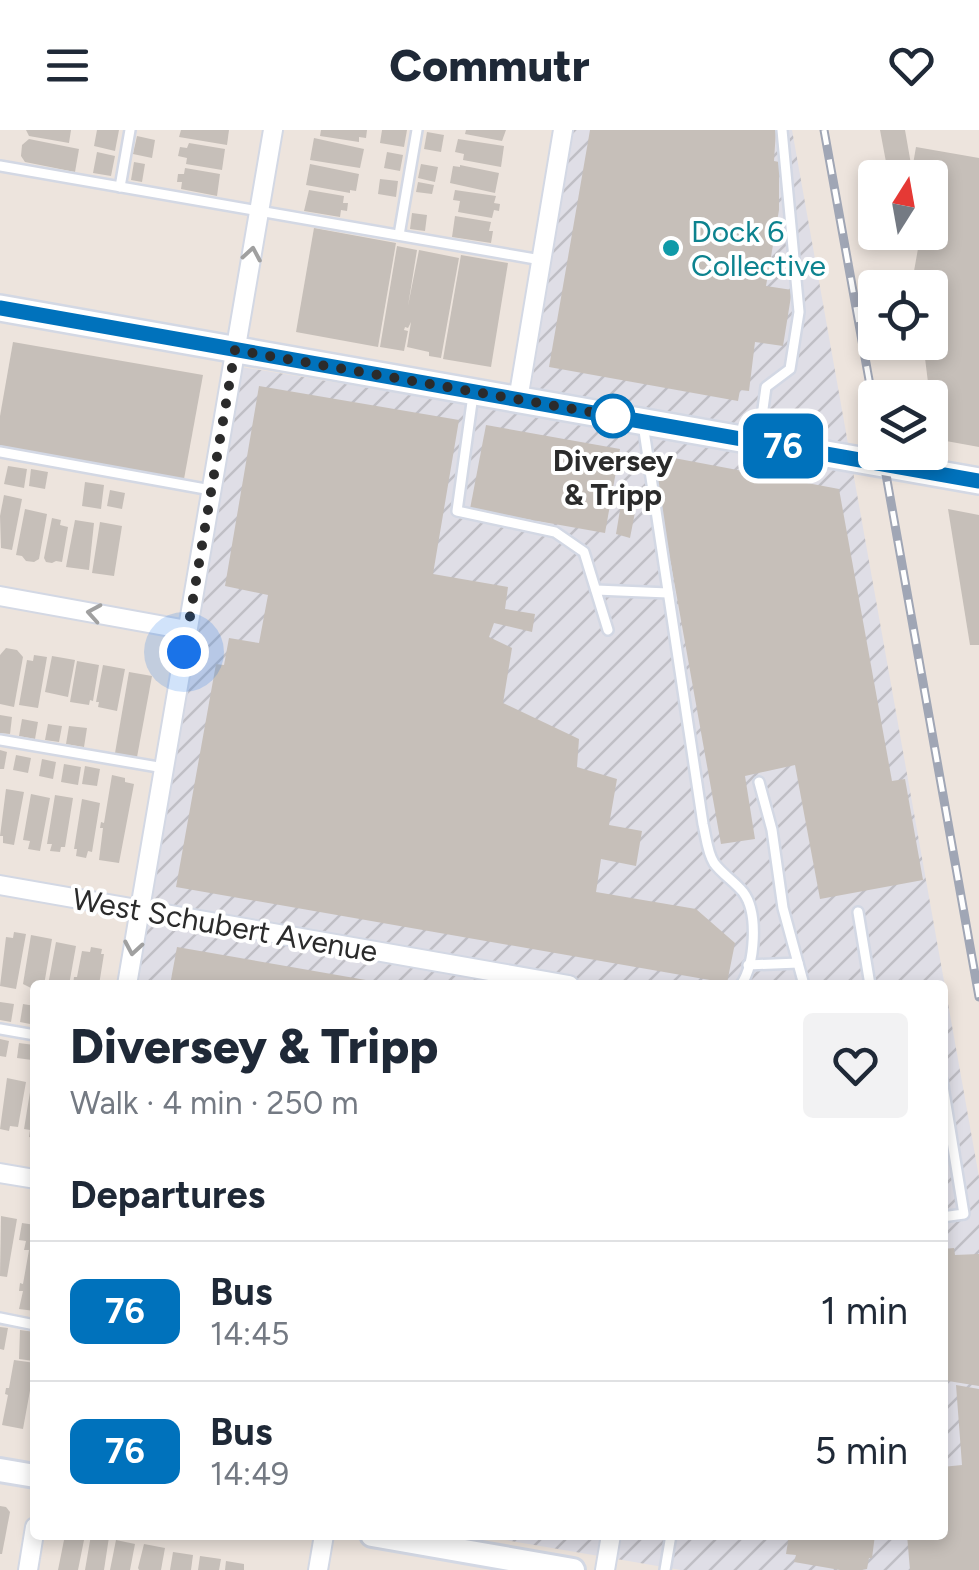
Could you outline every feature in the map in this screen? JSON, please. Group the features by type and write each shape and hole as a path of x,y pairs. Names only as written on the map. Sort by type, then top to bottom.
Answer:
{"main road":[{"path":"0,308 979,481"}],"street":[{"path":"128,980 274,130"},
{"path":"518,400 563,130"},
{"path":"0,596 188,630"},
{"name":"West Schubert Avenue","path":"0,885 539,980"},
{"path":"0,1173 30,1178"},
{"path":"0,1470 30,1475"},
{"path":"28,1570 33,1540"},
{"path":"318,1570 323,1540"},
{"path":"401,1540 573,1570"},
{"path":"605,1570 610,1540"}],"lane":[{"path":"120,187 130,130"},
{"path":"399,235 417,130"},
{"path":"758,442 766,387 790,369 800,312 782,130"},
{"path":"0,166 541,260"},
{"path":"474,392 457,511 556,532 584,552 608,630"},
{"path":"642,422 704,824 712,859 743,892 751,908 754,932 744,980"},
{"path":"0,452 211,490"},
{"path":"596,590 668,593"},
{"path":"0,740 164,768"},
{"path":"759,782 772,830 782,908 803,980"},
{"path":"858,912 869,980"},
{"path":"748,965 798,963"},
{"path":"0,1029 30,1035"},
{"path":"948,1117 964,1214 948,1216"},
{"path":"0,1318 30,1324"},
{"path":"665,1570 670,1540"}],"shaded area":[{"path":"572,130 792,130 944,980 117,980 229,365 527,414"},
{"path":"948,1003 979,1177 979,1570 681,1570 505,1540 948,1540"}],"building":[{"path":"26,130 71,130 69,143 29,136"},
{"path":"97,130 119,130 115,151 94,146"},
{"path":"181,130 229,130 227,145 179,137"},
{"path":"321,130 367,130 366,138 359,137 359,142 320,136"},
{"path":"382,130 407,130 404,147 380,143"},
{"path":"466,130 506,130 502,141 465,134"},
{"name":"Dock 6 Collective","path":"590,130 776,130 774,161 779,162 779,210 766,286 792,290 783,346 755,342 749,391 740,390 738,401 549,367"},
{"path":"880,130 905,130 910,160 886,160"},
{"path":"427,132 444,135 441,152 424,149"},
{"path":"137,136 155,140 152,158 133,154"},
{"path":"314,138 364,149 360,168 310,160"},
{"path":"29,139 79,149 75,172 25,162 22,145"},
{"path":"458,139 504,146 501,167 463,160 464,154 455,152"},
{"path":"189,143 225,149 222,170 186,164 187,158 178,156 180,147 187,148"},
{"path":"916,147 979,158 979,447 948,441 948,380 928,380 925,360 948,360 948,270 914,270 918,250 948,250 948,160 914,160"},
{"path":"97,152 115,156 111,176 93,173"},
{"path":"387,152 403,155 400,171 384,168"},
{"path":"134,162 145,164 142,182 131,180"},
{"path":"310,164 359,174 356,191 306,185"},
{"path":"421,164 438,167 435,182 418,178"},
{"path":"453,166 499,173 495,193 450,183"},
{"path":"185,168 220,174 217,196 181,189 178,174 184,174"},
{"path":"380,179 398,181 396,197 378,194"},
{"path":"418,182 434,185 432,194 416,192"},
{"path":"309,190 344,196 347,211 341,210 340,217 304,211"},
{"path":"455,190 496,196 494,203 500,204 499,211 494,210 492,218 458,212 460,201 453,200"},
{"path":"412,213 427,215 425,231 410,229"},
{"path":"455,216 491,222 491,243 452,237"},
{"path":"314,228 396,243 378,347 296,332"},
{"path":"397,246 417,250 408,306 419,250 459,258 441,358 407,347 411,322 404,330 408,331 404,351 380,347"},
{"path":"461,255 508,263 491,367 443,359"},
{"path":"13,342 203,375 184,479 0,447 0,416"},
{"path":"259,386 459,420 433,574 508,587 505,609 535,614 532,632 494,623 489,637 512,648 503,703 579,739 577,767 617,779 609,825 642,831 636,866 601,859 596,892 696,909 735,943 728,980 176,887 216,664 224,665 229,638 259,643 268,595 225,586"},
{"path":"486,425 620,449 605,533 470,509"},
{"path":"658,455 839,489 892,781 905,779 923,880 820,899 795,765 745,776 755,839 721,844 654,469"},
{"path":"8,466 27,469 24,488 4,484"},
{"path":"31,469 48,472 45,489 29,486"},
{"path":"85,482 104,485 101,509 82,506"},
{"path":"110,490 125,493 122,509 107,506"},
{"path":"4,495 22,499 12,550 1,548"},
{"path":"621,504 636,507 630,538 616,534"},
{"path":"25,509 47,514 39,559 34,562 16,555"},
{"path":"948,509 979,515 979,645 970,645"},
{"path":"52,518 68,527 62,562 46,562 44,558"},
{"path":"75,520 94,523 89,570 66,567"},
{"path":"100,522 122,526 114,576 92,573"},
{"path":"6,648 17,650 23,657 14,707 0,704 0,655"},
{"path":"34,655 47,657 38,708 19,705 27,660 33,661"},
{"path":"52,656 75,660 68,697 45,692"},
{"path":"77,661 99,665 89,705 70,702"},
{"path":"103,665 125,669 117,711 98,707 96,702"},
{"path":"129,672 152,676 137,757 115,753"},
{"path":"0,715 12,717 10,734 0,733"},
{"path":"22,719 38,722 35,739 19,736"},
{"path":"48,724 62,726 59,742 45,740"},
{"path":"69,726 87,728 84,747 66,744"},
{"path":"0,750 7,752 4,769 0,769"},
{"path":"16,755 31,758 28,773 13,770"},
{"path":"42,759 56,762 53,779 39,776"},
{"path":"64,764 81,767 78,785 61,782"},
{"path":"85,766 100,769 97,786 82,784"},
{"path":"112,775 134,784 119,863 99,860 100,828"},
{"path":"6,789 24,792 14,845 3,843 0,836"},
{"path":"31,794 50,798 40,851 28,849 30,841 23,840"},
{"path":"55,795 73,798 65,847 60,852 50,851 52,844 47,844"},
{"path":"82,799 100,803 92,852 88,851 86,858 76,856 74,849"},
{"path":"14,932 26,934 16,989 0,986 6,937 13,938"},
{"path":"31,935 52,939 45,980 30,980 30,988 23,984"},
{"path":"56,942 76,946 70,980 49,980"},
{"path":"91,947 102,949 104,954 100,980 74,980 82,951 90,952"},
{"path":"177,947 366,980 171,980"},
{"path":"0,1002 14,1004 11,1022 0,1020"},
{"path":"23,1004 30,1005 30,1024 20,1022"},
{"path":"0,1039 9,1041 6,1057 0,1056"},
{"path":"19,1043 30,1044 30,1060 17,1058"},
{"path":"7,1078 26,1082 18,1127 10,1126 9,1131 0,1129"},
{"path":"30,1092 30,1130 24,1129"},
{"path":"1,1216 17,1219 7,1277 0,1276"},
{"path":"22,1223 30,1224 30,1310 19,1309 23,1291 19,1291 20,1283 23,1284 29,1250 24,1250 26,1241 19,1240"},
{"path":"948,1248 954,1248 955,1255 979,1254 979,1386 948,1381"},
{"path":"0,1327 8,1328 4,1350 0,1349"},
{"path":"20,1330 30,1331 30,1360 19,1359"},
{"path":"14,1360 30,1362 23,1429 2,1425"},
{"path":"956,1385 979,1389 979,1570 910,1570 907,1540 948,1540 948,1466 962,1465"},
{"path":"0,1506 10,1512 2,1554 0,1554"},
{"path":"64,1540 84,1540 78,1570 58,1570"},
{"path":"90,1540 109,1540 104,1570 85,1570"},
{"path":"116,1540 135,1544 130,1570 110,1570"},
{"path":"788,1540 874,1540 872,1558 867,1569 862,1570 794,1562 796,1555 786,1554"},
{"path":"144,1544 165,1548 161,1570 139,1570"},
{"path":"173,1552 193,1555 191,1570 170,1570"},
{"path":"200,1556 221,1559 219,1570 198,1570"},
{"path":"226,1561 244,1564 244,1570 225,1570"}],"railway":[{"path":"824,130 869,380"},
{"path":"885,470 979,997"}],"bus line":[{"name":"76","path":"0,308 979,481"}],"place":[{"name":"Dock 6 Collective","path":"671,248"},
{"name":"Diversey & Tripp","path":"613,416"}],"route":[{"path":"184,652 235,350 613,416"}]}
